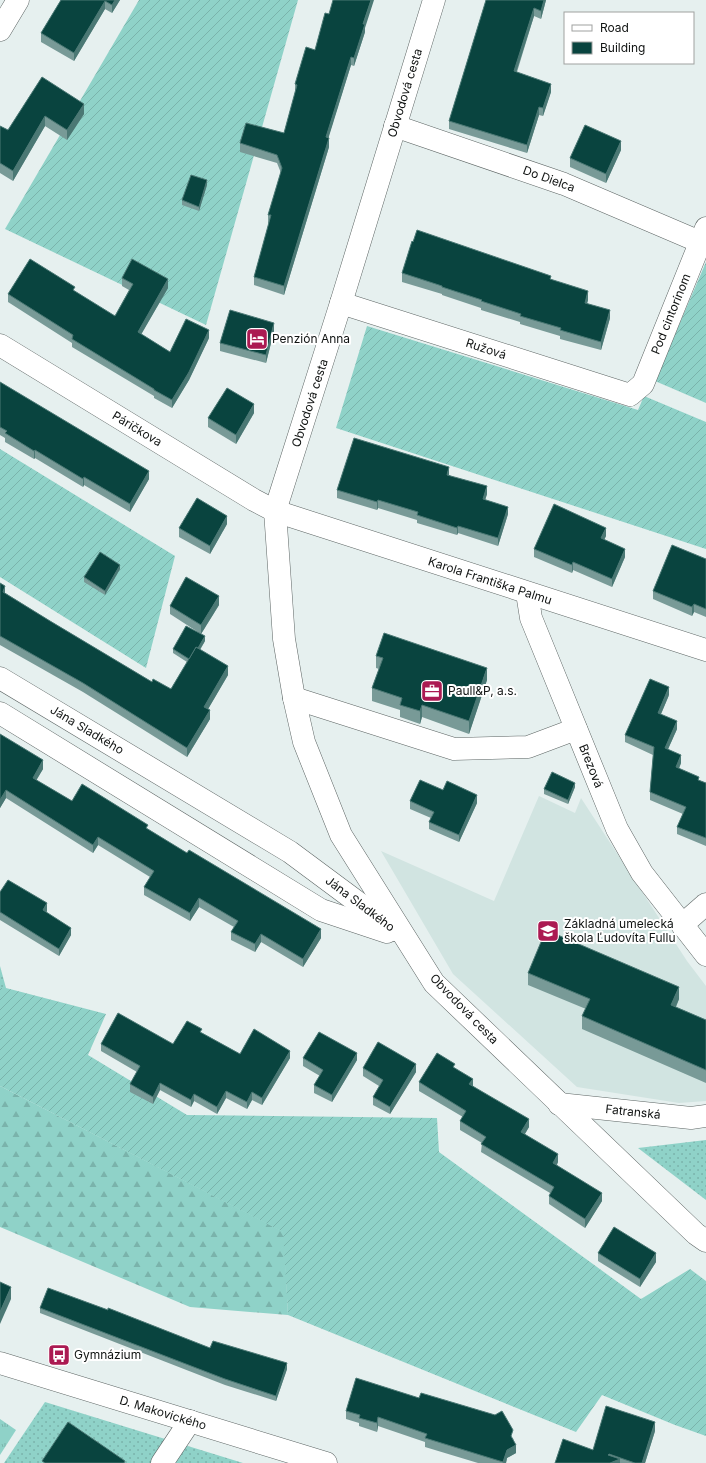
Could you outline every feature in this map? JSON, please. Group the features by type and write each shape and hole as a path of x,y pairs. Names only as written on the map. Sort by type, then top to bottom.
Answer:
{"street":[{"path":"0,30 18,0"},
{"name":"Obvodová cesta","path":"434,0 341,303 275,511 284,639 294,698 304,742 341,834 434,983 696,1234 706,1241"},
{"name":"Do Dielca","path":"395,126 564,184 703,235"},
{"name":"Pod cintorínom","path":"630,395 643,384 703,235"},
{"name":"Ružová","path":"341,303 630,395"},
{"name":"Páričkova","path":"0,345 275,511"},
{"name":"Karola Františka Palmu","path":"275,511 706,650"},
{"name":"Brezová","path":"527,593 531,618 617,829 642,873 706,955"},
{"name":"Jána Sladkého","path":"0,678 290,852 405,938"},
{"path":"294,698 454,749 528,747 576,729"},
{"name":"Jána Sladkého","path":"0,713 321,910 405,938"},
{"path":"682,925 706,904"},
{"name":"Fatranská","path":"559,1104 691,1118 706,1116"},
{"name":"D. Makovického","path":"0,1363 190,1421 299,1459 326,1463"},
{"path":"162,1463 190,1421"}],"shaded area":[{"name":"Základná umelecká škola Ľudovíta Fullu","path":"539,796 575,813 581,798 687,961 706,986 706,1101 679,1103 577,1087 453,974 381,851 494,901"}],"green space":[{"path":"139,0 298,0 206,325 5,229"},
{"path":"706,262 706,403 655,381"},
{"path":"367,326 638,410 644,396 706,422 706,549 336,428"},
{"path":"0,449 175,556 146,668 0,577"},
{"path":"0,966 6,988 0,988"},
{"path":"0,988 6,988 106,1014 88,1055 187,1115 437,1118 439,1152 641,1299 690,1269 706,1281 706,1436 602,1395 576,1432 288,1315 283,1232 0,1086"},
{"path":"0,1086 284,1232 288,1315 190,1307 0,1227"},
{"path":"706,1140 706,1200 638,1148"},
{"path":"45,1402 243,1463 4,1463"},
{"path":"0,1419 16,1430 0,1455"}],"building":[{"path":"61,0 115,0 112,5 105,1 74,53 41,33"},
{"path":"333,0 371,0 354,58 351,57 326,137 329,138 284,286 254,277 271,215 268,215 282,168 277,155 240,143 246,123 284,133 297,85 295,84 306,47 315,50 325,13 329,14"},
{"path":"486,0 544,0 541,11 534,8 514,71 551,84 543,108 539,107 527,145 449,121"},
{"path":"42,77 84,104 67,130 45,116 13,171 0,163 0,126 8,130"},
{"path":"585,125 621,141 606,174 570,158"},
{"path":"191,175 207,180 199,207 182,200"},
{"path":"417,230 551,276 550,279 588,291 585,303 610,310 601,342 560,330 561,328 520,316 521,314 402,273"},
{"path":"30,259 75,287 73,290 115,316 133,284 122,278 132,259 168,279 138,332 170,352 186,319 209,330 189,372 172,400 72,339 73,335 8,294"},
{"path":"230,310 274,323 266,355 220,343"},
{"path":"0,382 149,471 130,504 84,477 83,479 5,433 7,431 0,427"},
{"path":"227,388 254,404 236,435 208,418"},
{"path":"354,438 449,467 447,475 487,486 483,499 508,507 498,538 458,526 457,528 417,515 418,512 378,500 377,502 337,490"},
{"path":"197,498 227,516 210,546 179,528"},
{"path":"554,504 606,528 601,538 625,549 612,579 573,562 572,565 534,549"},
{"path":"672,545 706,559 706,609 694,604 692,607 653,591"},
{"path":"100,552 120,565 105,591 84,577"},
{"path":"186,577 219,596 201,625 170,606"},
{"path":"0,583 5,586 3,592 152,682 153,679 171,689 196,647 228,666 204,707 210,710 187,748 83,683 0,636"},
{"path":"186,626 205,636 189,659 173,649"},
{"path":"384,633 487,668 469,721 422,705 420,711 400,705 402,698 372,688 383,658 376,656"},
{"path":"650,679 669,687 658,713 677,721 665,748 681,755 676,767 699,777 698,780 706,783 706,838 677,827 686,807 650,792 654,747 625,735"},
{"path":"0,734 43,760 33,778 72,801 82,784 148,825 146,828 187,853 189,850 321,929 303,959 261,934 255,944 231,932 238,921 199,898 190,913 144,887 154,871 98,837 93,845 6,790 0,800"},
{"path":"552,772 575,783 568,800 544,789"},
{"path":"420,780 443,790 447,781 477,795 459,835 429,822 434,812 410,801"},
{"path":"8,880 47,903 43,910 71,928 59,949 0,912 0,892"},
{"path":"546,930 679,987 671,1005 706,1020 706,1070 582,1016 590,999 528,973"},
{"path":"118,1013 173,1044 187,1021 202,1029 200,1032 240,1054 254,1029 290,1051 262,1098 252,1092 247,1102 226,1091 217,1107 194,1094 191,1100 160,1083 153,1097 130,1084 140,1066 101,1044"},
{"path":"319,1032 357,1053 332,1095 314,1085 323,1070 303,1058"},
{"path":"378,1042 416,1064 390,1107 373,1097 383,1080 363,1068"},
{"path":"437,1053 455,1064 453,1067 473,1079 469,1084 529,1119 521,1132 558,1154 553,1163 602,1193 585,1219 549,1196 554,1187 481,1144 486,1137 460,1121 466,1111 419,1082"},
{"path":"614,1227 656,1253 640,1279 598,1253"},
{"path":"0,1282 11,1287 0,1312"},
{"path":"48,1288 108,1310 108,1308 210,1348 213,1341 287,1363 276,1396 225,1379 40,1308"},
{"path":"356,1378 419,1398 421,1393 495,1415 502,1411 513,1430 511,1436 516,1445 507,1450 503,1462 425,1438 427,1434 378,1417 377,1423 359,1418 360,1415 346,1411"},
{"path":"606,1406 655,1422 642,1463 635,1463 609,1454 608,1455 620,1459 610,1463 555,1463 563,1439 593,1450"},
{"path":"68,1422 125,1461 124,1463 45,1463 42,1461"}],"place":[{"name":"Penzión Anna","path":"257,339"},
{"name":"Paull&P, a.s.","path":"432,691"},
{"name":"Základná umelecká škola Ľudovíta Fullu","path":"548,931"},
{"name":"Gymnázium","path":"59,1355"}]}
